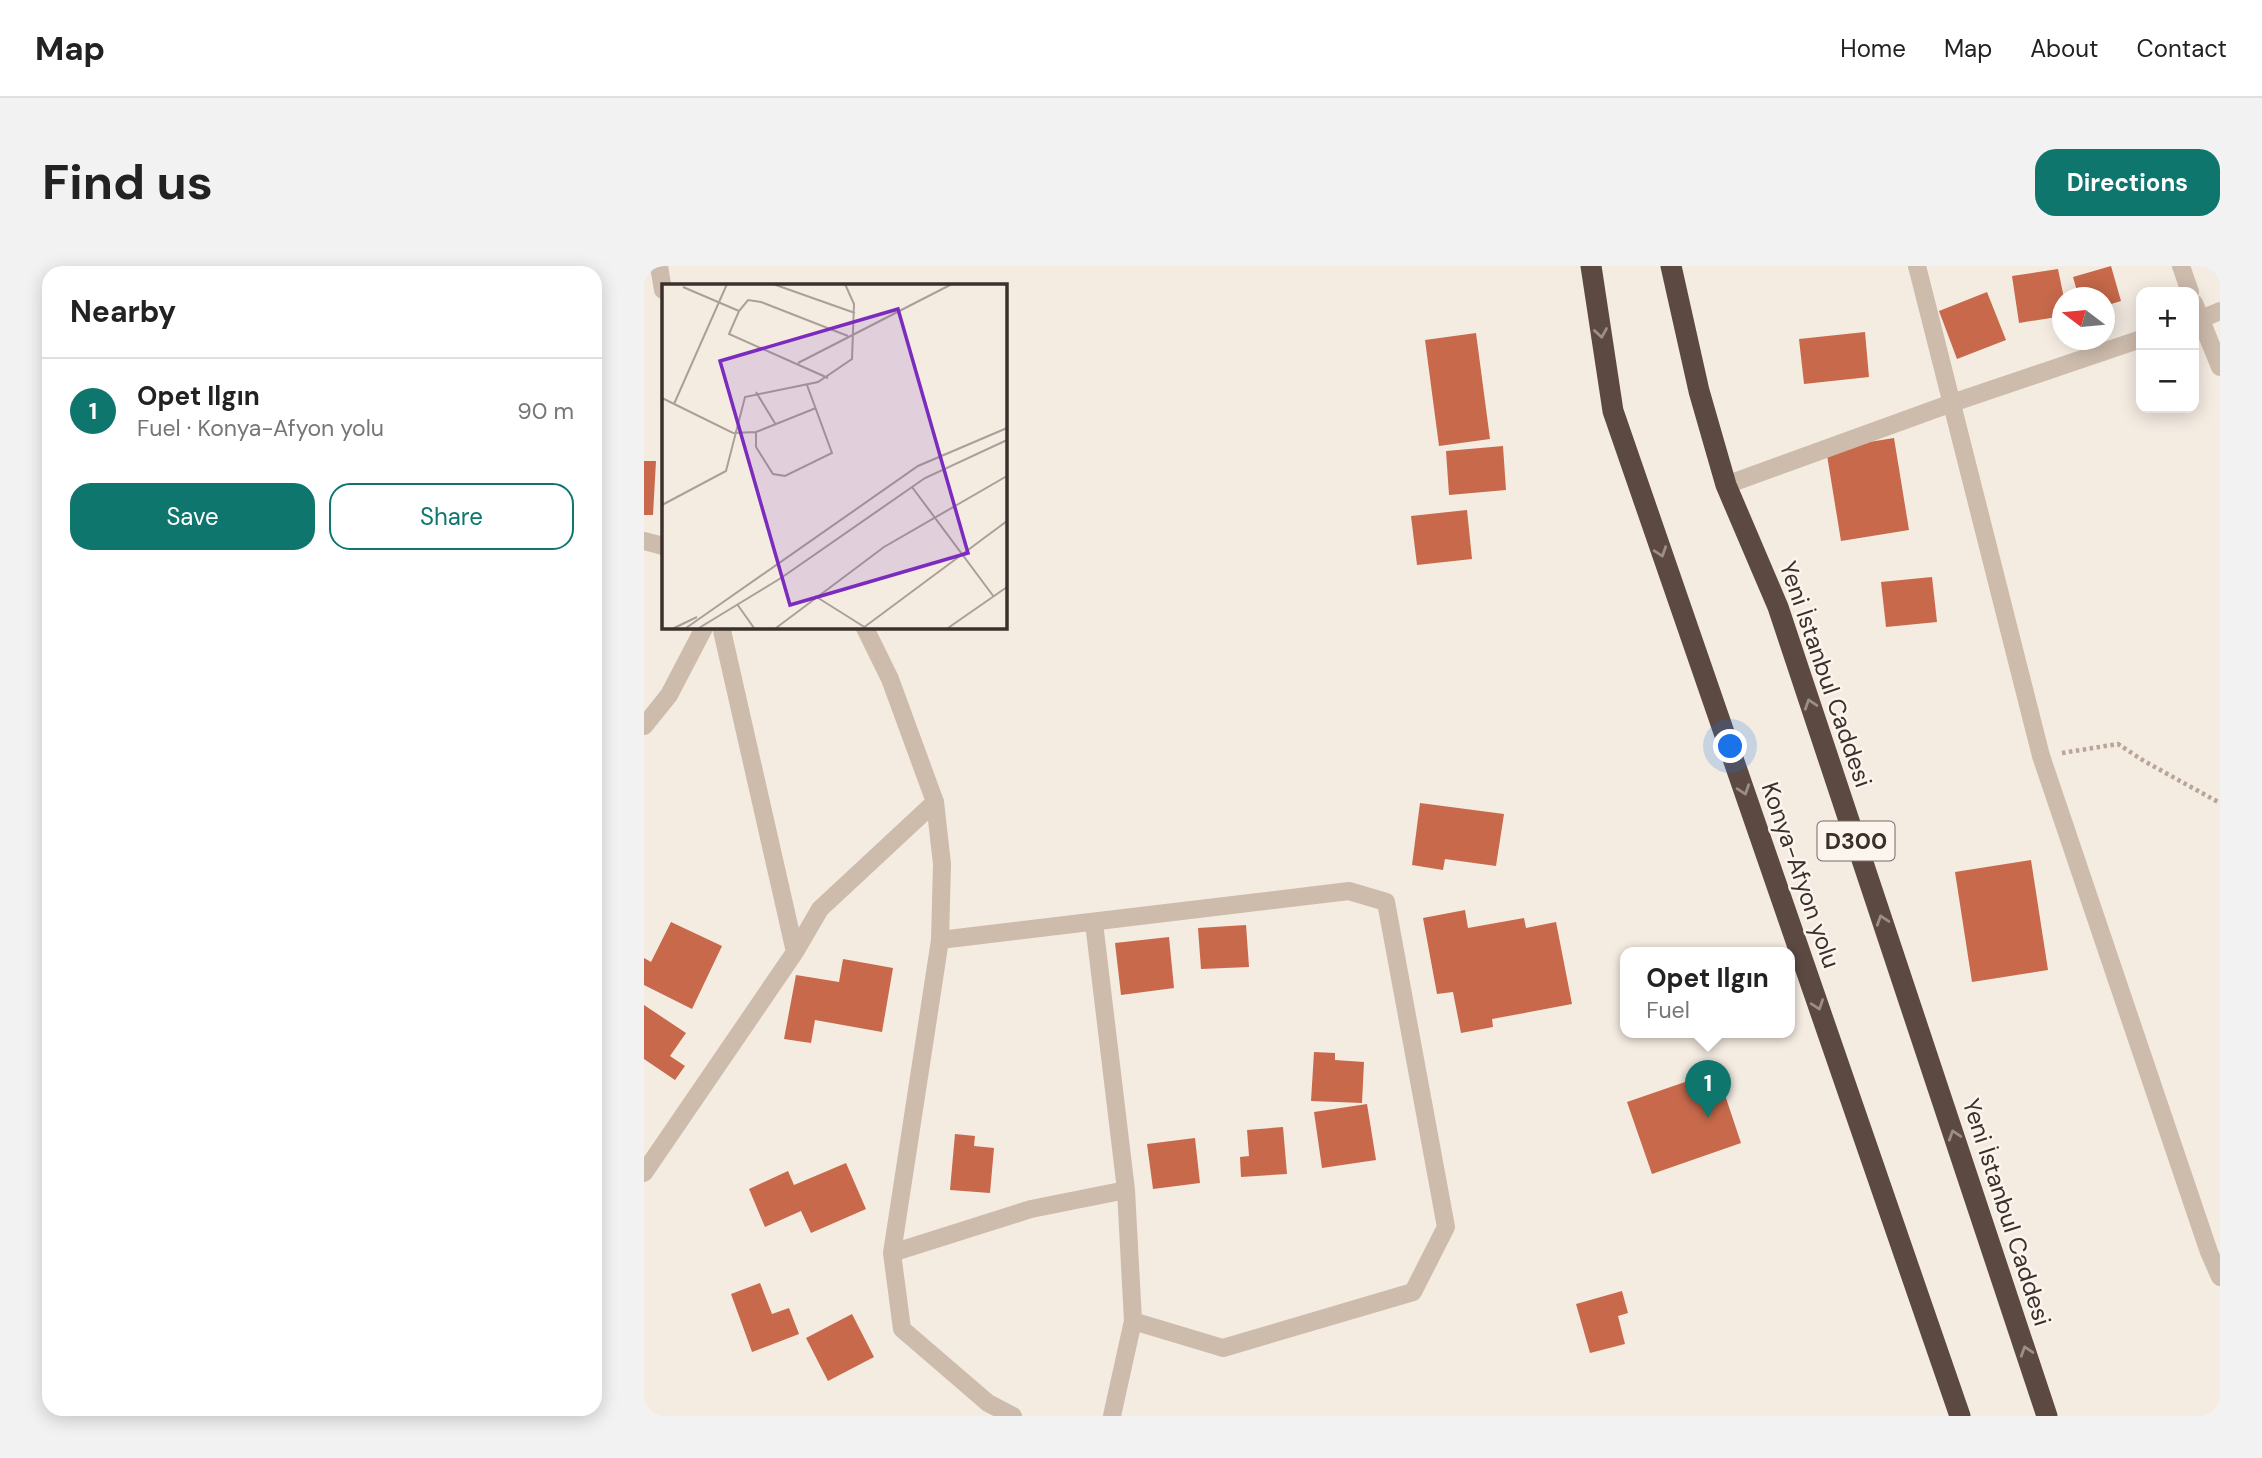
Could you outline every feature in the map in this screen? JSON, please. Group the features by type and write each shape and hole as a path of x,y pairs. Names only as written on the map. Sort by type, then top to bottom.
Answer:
{"highway":[{"name":"Konya-Afyon yolu","path":"1591,266 1613,411 1960,1416"},
{"name":"Yeni İstanbul Caddesi","path":"1671,266 1699,391 1726,485 1778,607 2047,1416"}],"street":[{"path":"659,266 662,284"},
{"path":"1916,266 2008,638 2041,756 2214,1247 2220,1276"},
{"path":"2181,266 2188,287"},
{"path":"2199,314 2220,311"},
{"path":"2199,322 2220,367"},
{"path":"1726,485 1952,403 2136,341"},
{"path":"644,541 662,546"},
{"path":"644,726 669,695 704,628"},
{"path":"721,628 795,952"},
{"path":"865,628 890,679 935,802 942,864 940,940 892,1253 902,1329 988,1403 1013,1416"},
{"path":"644,1173 795,952 820,909 935,802"},
{"path":"940,940 1349,891 1386,902 1446,1227 1413,1292 1223,1348 1133,1321"},
{"path":"1094,923 1126,1190 1133,1321 1112,1416"},
{"path":"892,1253 1031,1209 1126,1190"}],"path":[{"path":"2041,756 2118,744 2220,803"}],"building":[{"path":"2111,266 2121,301 2115,303 2115,287 2076,287 2073,277"},
{"path":"2058,269 2062,287 2052,287 2052,318 2019,323 2012,276"},
{"path":"1987,292 2006,340 1957,359 1939,311"},
{"path":"1865,332 1869,377 1804,384 1799,339"},
{"path":"1476,333 1490,439 1439,446 1425,340"},
{"path":"1894,438 1909,530 1841,541 1826,449"},
{"path":"1503,446 1506,490 1449,495 1446,451"},
{"path":"644,461 656,461 653,515 644,515"},
{"path":"1467,510 1472,559 1417,565 1411,516"},
{"path":"1932,577 1937,622 1886,627 1881,582"},
{"path":"1420,803 1504,814 1496,866 1445,859 1443,870 1412,865"},
{"path":"2031,860 2048,970 1972,982 1955,872"},
{"path":"1465,910 1468,928 1524,918 1526,928 1556,922 1572,1004 1492,1019 1493,1027 1461,1033 1453,992 1437,994 1423,918"},
{"path":"671,922 722,946 692,1009 644,985 644,958 651,962"},
{"path":"1246,925 1249,967 1201,969 1198,928"},
{"path":"1169,937 1174,988 1121,995 1115,943"},
{"path":"843,959 893,968 882,1032 815,1020 811,1043 784,1039 796,975 839,982"},
{"path":"644,1005 686,1033 670,1056 685,1066 675,1080 644,1059"},
{"path":"1314,1052 1335,1053 1335,1060 1364,1062 1362,1103 1311,1101"},
{"path":"1717,1071 1741,1143 1652,1174 1627,1102"},
{"path":"1367,1104 1376,1160 1322,1168 1314,1112"},
{"path":"1283,1127 1287,1174 1241,1177 1240,1157 1249,1156 1247,1130"},
{"path":"955,1134 975,1136 974,1146 994,1148 990,1193 950,1190"},
{"path":"1195,1138 1200,1183 1153,1189 1147,1144"},
{"path":"846,1163 866,1209 811,1233 801,1211 765,1227 749,1189 788,1171 794,1185"},
{"path":"760,1283 772,1314 789,1308 799,1334 752,1352 731,1294"},
{"path":"1622,1291 1628,1313 1618,1316 1625,1344 1590,1353 1576,1304"},
{"path":"852,1314 874,1357 828,1381 806,1338"}],"place":[{"name":"Opet Ilgın","path":"1708,1118"}]}
